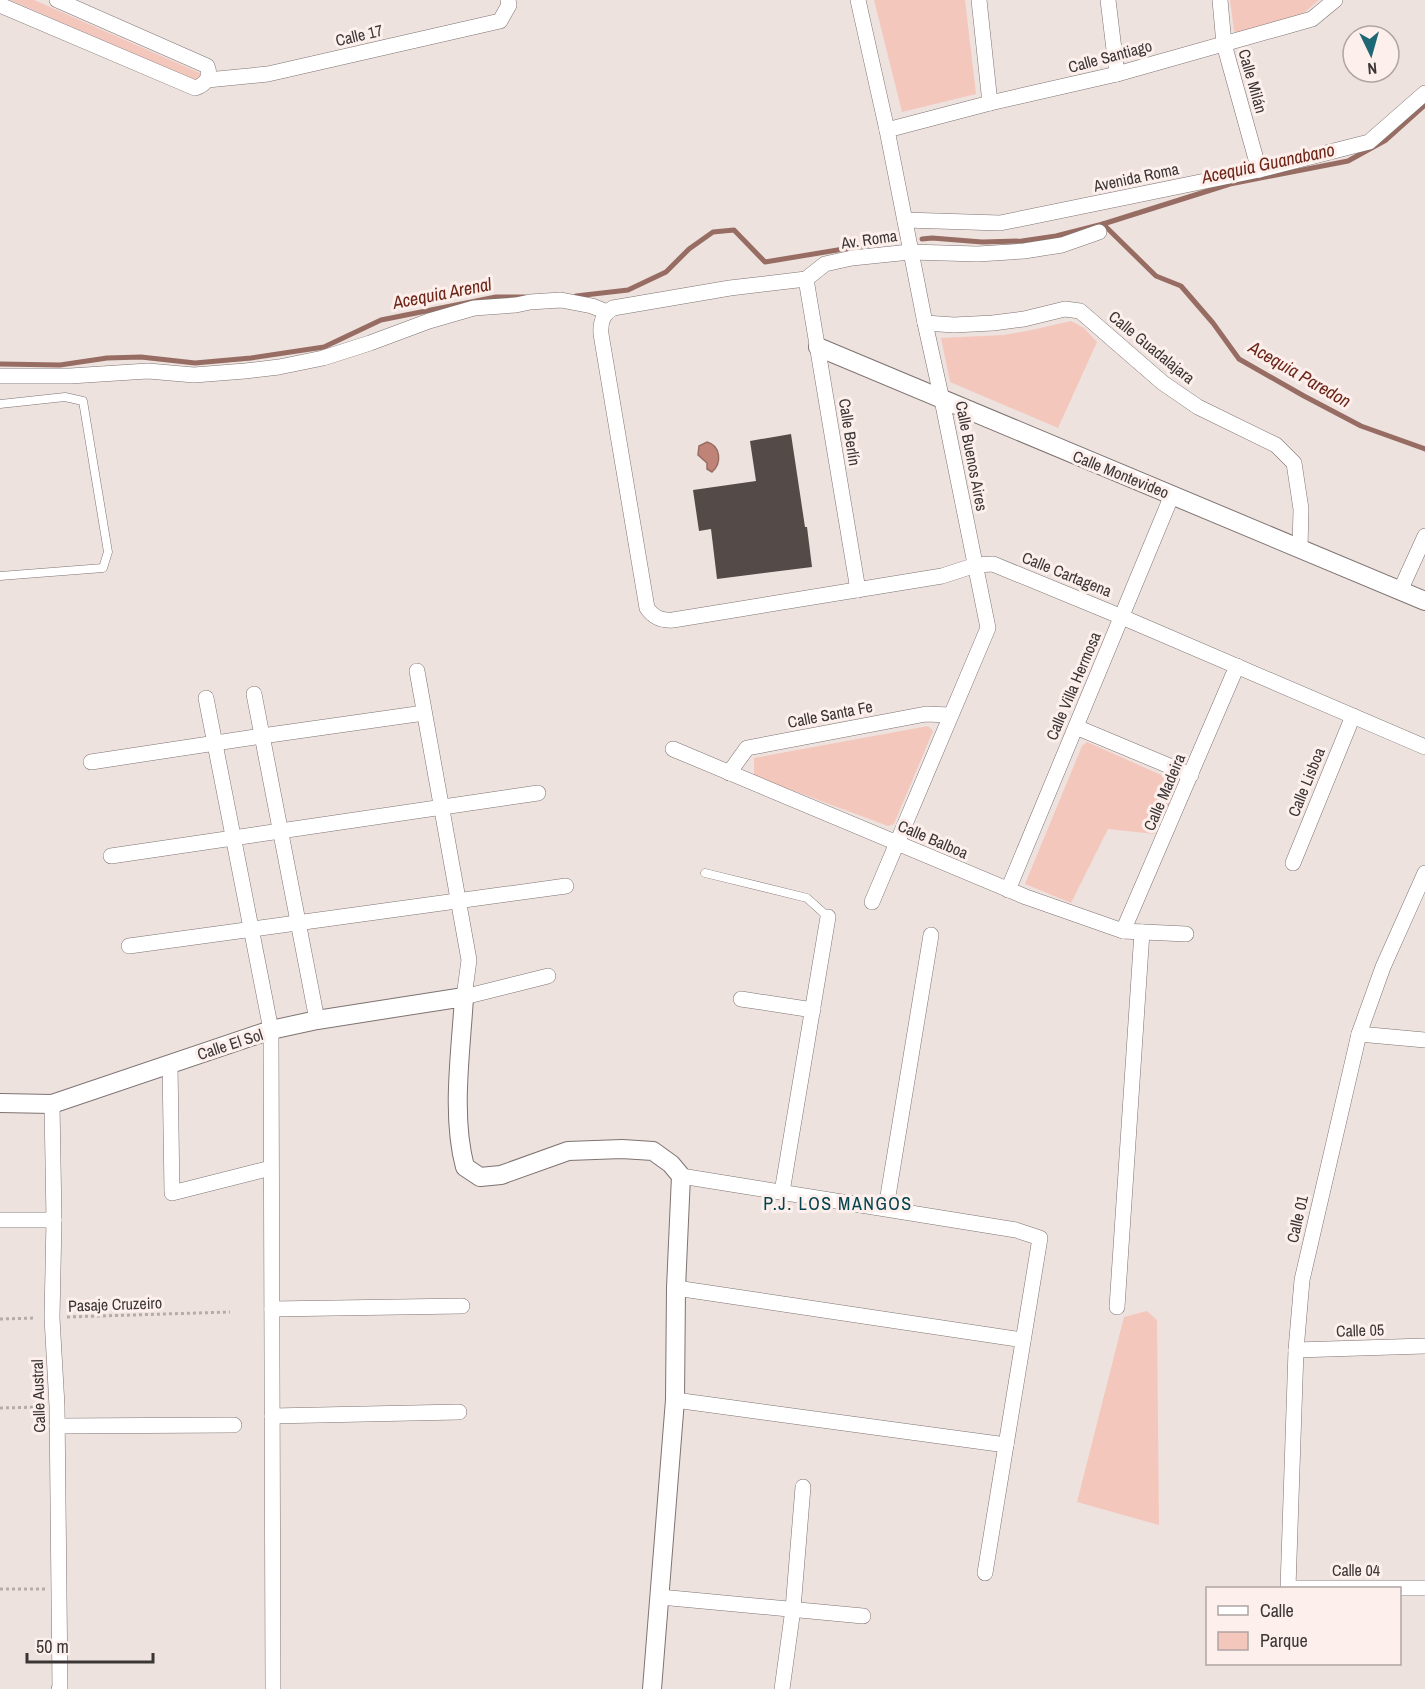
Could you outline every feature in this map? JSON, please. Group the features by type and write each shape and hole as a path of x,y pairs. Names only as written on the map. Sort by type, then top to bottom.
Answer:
{"street":[{"path":"57,0 207,66 210,71 207,80"},
{"name":"Calle Buenos Aires","path":"858,0 887,130 988,628 872,902"},
{"path":"979,0 990,103"},
{"path":"1108,0 1117,74"},
{"name":"Calle Milán","path":"1220,0 1224,44 1259,170"},
{"name":"Calle Santiago","path":"887,130 990,103 1117,74 1312,19 1335,0"},
{"name":"Calle 17","path":"0,5 195,88 202,86 207,80 268,75 500,21 508,2"},
{"name":"Avenida Roma","path":"905,220 1000,223 1259,170 1369,142 1425,93"},
{"name":"Av. Roma","path":"610,310 730,288 806,279 825,264 852,258 910,252 978,254 1024,251 1062,245 1099,232"},
{"name":"Calle Berlín","path":"806,279 858,590"},
{"path":"0,376 148,372 194,375 245,371 323,358 429,321 474,308 561,300 610,310"},
{"name":"Calle Guadalajara","path":"925,323 954,325 993,323 1024,319 1065,309 1080,311 1163,383 1198,407 1276,445 1294,463 1300,509 1300,548"},
{"name":"Calle Cartagena","path":"610,310 602,318 601,334 646,603 650,613 660,620 673,621 942,576 976,565 993,564 1122,616 1425,747"},
{"name":"Calle Montevideo","path":"818,347 1425,601"},
{"name":"Calle Villa Hermosa","path":"1008,890 1172,495"},
{"path":"1400,591 1425,536"},
{"name":"Calle Madeira","path":"1123,931 1237,666"},
{"path":"417,671 469,960 464,997 458,1109 461,1153 465,1167 480,1178 501,1175 568,1151 653,1150 671,1164 681,1176 1016,1230 1040,1238 985,1573"},
{"path":"254,694 317,1020"},
{"path":"206,698 271,1030 273,1689"},
{"path":"91,762 424,713"},
{"name":"Calle Santa Fe","path":"729,773 747,748 926,714 950,716"},
{"name":"Calle Lisboa","path":"1293,863 1353,716"},
{"path":"1076,727 1191,775"},
{"name":"Calle Balboa","path":"674,749 1008,890 1123,931 1186,934"},
{"path":"111,856 538,793"},
{"name":"Calle 01","path":"1288,1587 1296,1350 1302,1280 1359,1035 1383,967 1425,873"},
{"path":"129,946 566,886"},
{"path":"782,1192 828,917"},
{"path":"1117,1307 1142,932"},
{"path":"886,1208 931,935"},
{"path":"464,997 548,976"},
{"name":"Calle El Sol","path":"0,1103 52,1104 271,1030 317,1020 464,997"},
{"path":"741,999 813,1010"},
{"path":"1359,1035 1425,1040"},
{"path":"170,1064 172,1193 272,1168"},
{"name":"Calle Austral","path":"52,1104 54,1220 52,1318 57,1406 60,1688"},
{"path":"652,1689 675,1400 676,1288 681,1176"},
{"path":"0,1220 54,1220"},
{"path":"676,1288 1023,1340"},
{"path":"272,1309 462,1306"},
{"name":"Calle 05","path":"1296,1350 1425,1346"},
{"path":"675,1400 1006,1444"},
{"path":"273,1416 459,1412"},
{"path":"57,1426 234,1425"},
{"path":"782,1689 793,1609 803,1487"},
{"name":"Calle 04","path":"1401,1588 1425,1588"},
{"path":"660,1597 863,1616"}],"lane":[{"path":"0,404 65,397 83,401 108,552 103,568 0,576"},
{"path":"705,873 807,898 828,917"}],"path":[{"name":"Pasaje Cruzeiro","path":"0,1319 230,1312"},
{"path":"0,1407 57,1406"},
{"path":"0,1589 59,1589"}],"green space":[{"path":"10,0 34,0 200,73 200,77 197,81"},
{"path":"874,0 965,0 976,94 902,112"},
{"path":"1230,0 1319,0 1298,18 1239,34 1234,31"},
{"path":"1071,321 1084,328 1097,342 1058,428 950,382 941,338 1003,335"},
{"path":"928,726 933,731 894,824 888,826 754,776 754,758"},
{"path":"1087,742 1175,781 1178,788 1154,834 1108,829 1071,903 1025,884 1082,746"},
{"path":"1147,1311 1157,1320 1159,1525 1077,1502 1124,1317"}],"shaded area":[{"path":"707,442 715,447 719,460 712,472 707,469 707,463 698,455 699,446"}],"building":[{"path":"791,434 812,567 717,579 711,529 699,531 693,490 756,481 750,441"}],"waterway":[{"name":"Acequia Guanabano","path":"922,239 982,242 1022,241 1056,236 1103,224 1230,184 1348,161 1386,140 1425,105"},
{"name":"Acequia Paredon","path":"1103,224 1156,276 1181,286 1213,323 1239,359 1361,426 1425,449"},
{"name":"Acequia Arenal","path":"576,296 628,290 666,272 689,249 713,232 734,230 765,262 898,240"},
{"name":"Acequia Arenal","path":"0,364 60,365 107,358 141,357 195,363 251,358 324,347 381,320 496,297 525,297"}],"district":[{"name":"P.J. LOS MANGOS","path":"838,1203"}]}
